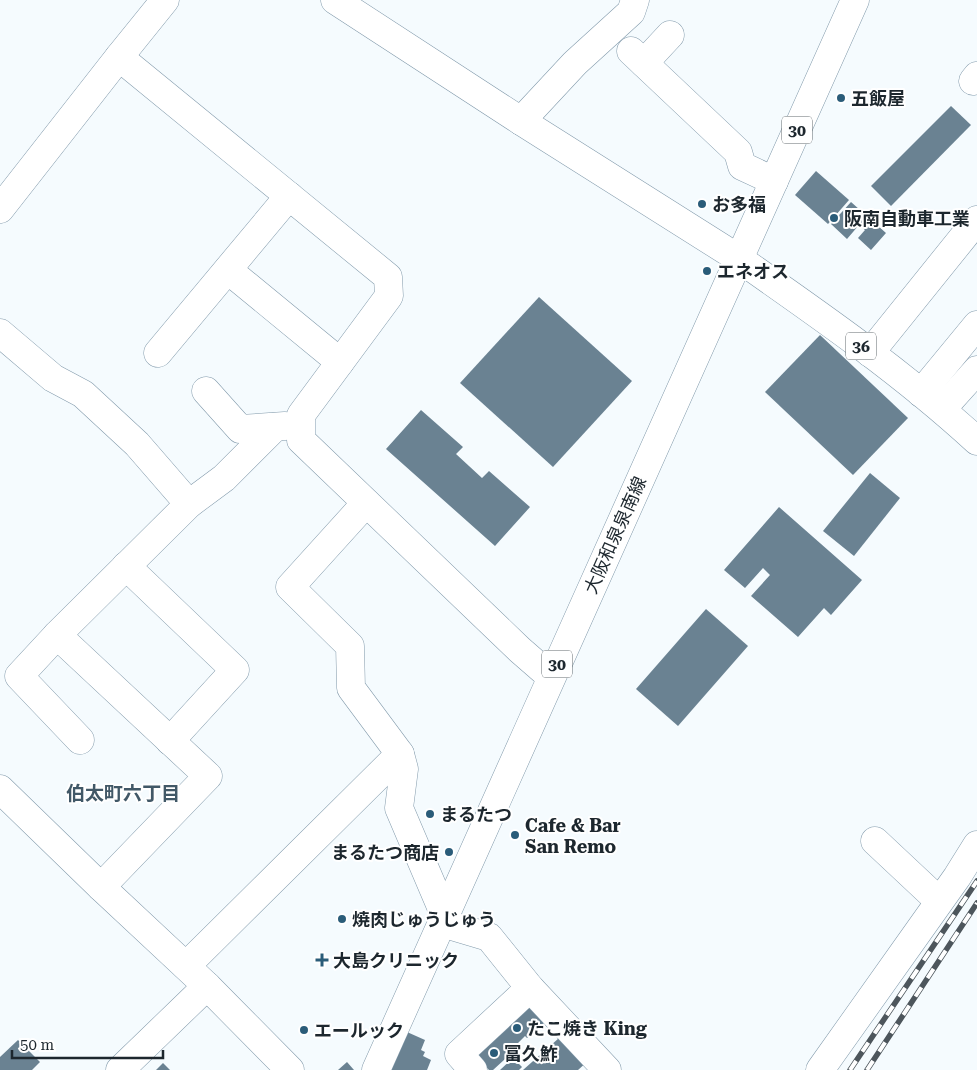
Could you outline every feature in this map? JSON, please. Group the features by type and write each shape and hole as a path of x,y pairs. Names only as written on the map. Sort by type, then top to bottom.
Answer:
{"street":[{"path":"0,209 165,0"},
{"path":"335,0 738,258"},
{"path":"522,121 575,63 631,12 635,0"},
{"name":"大阪和泉泉南線","path":"376,1070 855,0"},
{"path":"670,35 638,57 738,152 742,166 774,181"},
{"path":"80,740 19,676 57,634 189,504 301,415 389,296 388,277 119,57"},
{"path":"158,353 289,196"},
{"path":"870,353 933,259 977,220"},
{"name":"36","path":"738,258 827,320 932,401 977,441"},
{"path":"228,270 340,362"},
{"path":"932,401 977,325"},
{"path":"0,333 53,378 83,394 90,400 137,444 189,504"},
{"path":"932,401 977,370"},
{"path":"206,391 240,429 288,426"},
{"path":"288,426 520,650 551,677"},
{"path":"366,503 290,588 350,646 351,688 400,754 404,769 399,808 443,919 489,938 530,988 607,1070"},
{"path":"126,566 235,670 170,741"},
{"path":"57,634 208,776 101,887"},
{"path":"186,966 400,754"},
{"path":"0,789 207,986 290,1070"},
{"path":"875,841 939,901"},
{"path":"820,1070 977,844"},
{"path":"120,1070 207,986"},
{"path":"474,1070 459,1054 530,988"}],"building":[{"path":"951,106 971,125 891,206 871,186"},
{"path":"816,171 849,200 828,224 795,195"},
{"path":"851,202 886,233 871,250 858,238 865,230 859,225 847,239 831,224"},
{"path":"539,297 632,381 553,467 460,383"},
{"path":"820,335 908,418 853,475 765,392"},
{"path":"421,410 463,447 456,454 482,478 489,471 530,507 495,546 386,449"},
{"path":"870,473 900,498 854,556 823,531"},
{"path":"779,507 862,580 831,615 824,608 798,637 751,596 770,575 763,568 745,588 724,570"},
{"path":"706,609 748,646 678,726 636,689"},
{"path":"530,1002 547,1020 527,1038 525,1036 513,1048 515,1050 493,1070 489,1070 474,1054"},
{"path":"407,1032 425,1040 421,1050 425,1052 423,1056 431,1060 427,1070 391,1070"},
{"path":"559,1038 588,1061 578,1070 523,1070"},
{"path":"18,1040 40,1062 32,1070 0,1070 0,1057"},
{"path":"513,1058 522,1067 519,1070 500,1070"},
{"path":"347,1062 354,1070 338,1070"},
{"path":"163,1063 170,1070 156,1070"}],"railway":[{"path":"850,1070 977,881"},
{"path":"867,1070 977,903"}],"place":[{"name":"五飯屋","path":"841,98"},
{"name":"お多福","path":"702,204"},
{"name":"阪南自動車工業","path":"834,218"},
{"name":"エネオス","path":"707,271"},
{"name":"まるたつ","path":"430,814"},
{"name":"Cafe & Bar San Remo","path":"515,835"},
{"name":"まるたつ商店","path":"449,852"},
{"name":"焼肉じゅうじゅう","path":"342,919"},
{"name":"大島クリニック","path":"322,960"},
{"name":"たこ焼き King","path":"517,1028"},
{"name":"エールック","path":"304,1030"},
{"name":"冨久鮓","path":"494,1053"}],"district":[{"name":"伯太町六丁目","path":"123,793"}]}
